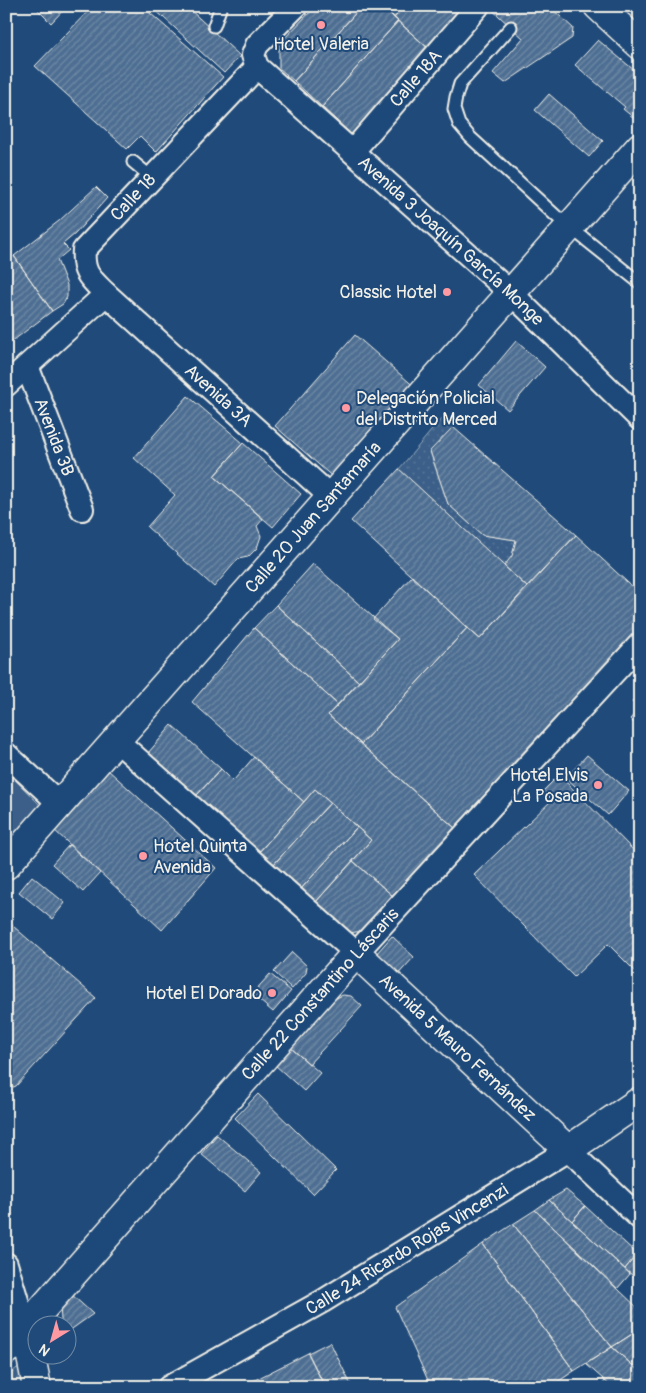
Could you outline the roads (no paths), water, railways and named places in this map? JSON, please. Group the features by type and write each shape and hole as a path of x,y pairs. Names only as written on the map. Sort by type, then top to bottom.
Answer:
{"main road":[{"path":"598,6 640,45"},
{"name":"Calle 20 Juan Santamaría","path":"6,865 640,147"},
{"name":"Avenida 5 Mauro Fernández","path":"356,953 568,1150"},
{"name":"Calle 22 Constantino Láscaris","path":"6,1350 356,953"},
{"name":"Calle 24 Ricardo Rojas Vincenzi","path":"568,1150 640,1101"},
{"path":"25,1327 37,1387"}],"street":[{"name":"Calle 18A","path":"353,151 478,6"},
{"path":"257,66 253,55 257,44 284,10"},
{"name":"Avenida 3 Joaquín García Monge","path":"257,66 511,293 640,419"},
{"name":"Calle 18","path":"106,294 89,276 83,264 84,250 257,66"},
{"path":"6,385 106,294"},
{"name":"Avenida 3A","path":"106,294 331,496"},
{"name":"Avenida 3B","path":"27,366 82,509"},
{"name":"Calle 22 Constantino Láscaris","path":"356,953 640,644"},
{"name":"Avenida 5 Mauro Fernández","path":"116,740 356,953"},
{"path":"6,754 60,804"},
{"name":"Avenida 5 Mauro Fernández","path":"568,1150 640,1218"},
{"name":"Calle 24 Ricardo Rojas Vincenzi","path":"169,1387 323,1302 568,1150"},
{"path":"6,1264 25,1327"}],"lane":[{"path":"214,26 221,6"},
{"path":"511,27 460,84 454,109 459,124 470,137 569,227 640,283"},
{"path":"133,162 151,178"}],"place":[{"name":"Hotel Valeria","path":"321,25"},
{"name":"Classic Hotel","path":"447,292"},
{"name":"Delegación Policial del Distrito Merced","path":"346,408"},
{"name":"Hotel Elvis La Posada","path":"598,785"},
{"name":"Hotel Quinta Avenida","path":"143,856"},
{"name":"Hotel El Dorado","path":"272,993"}]}
